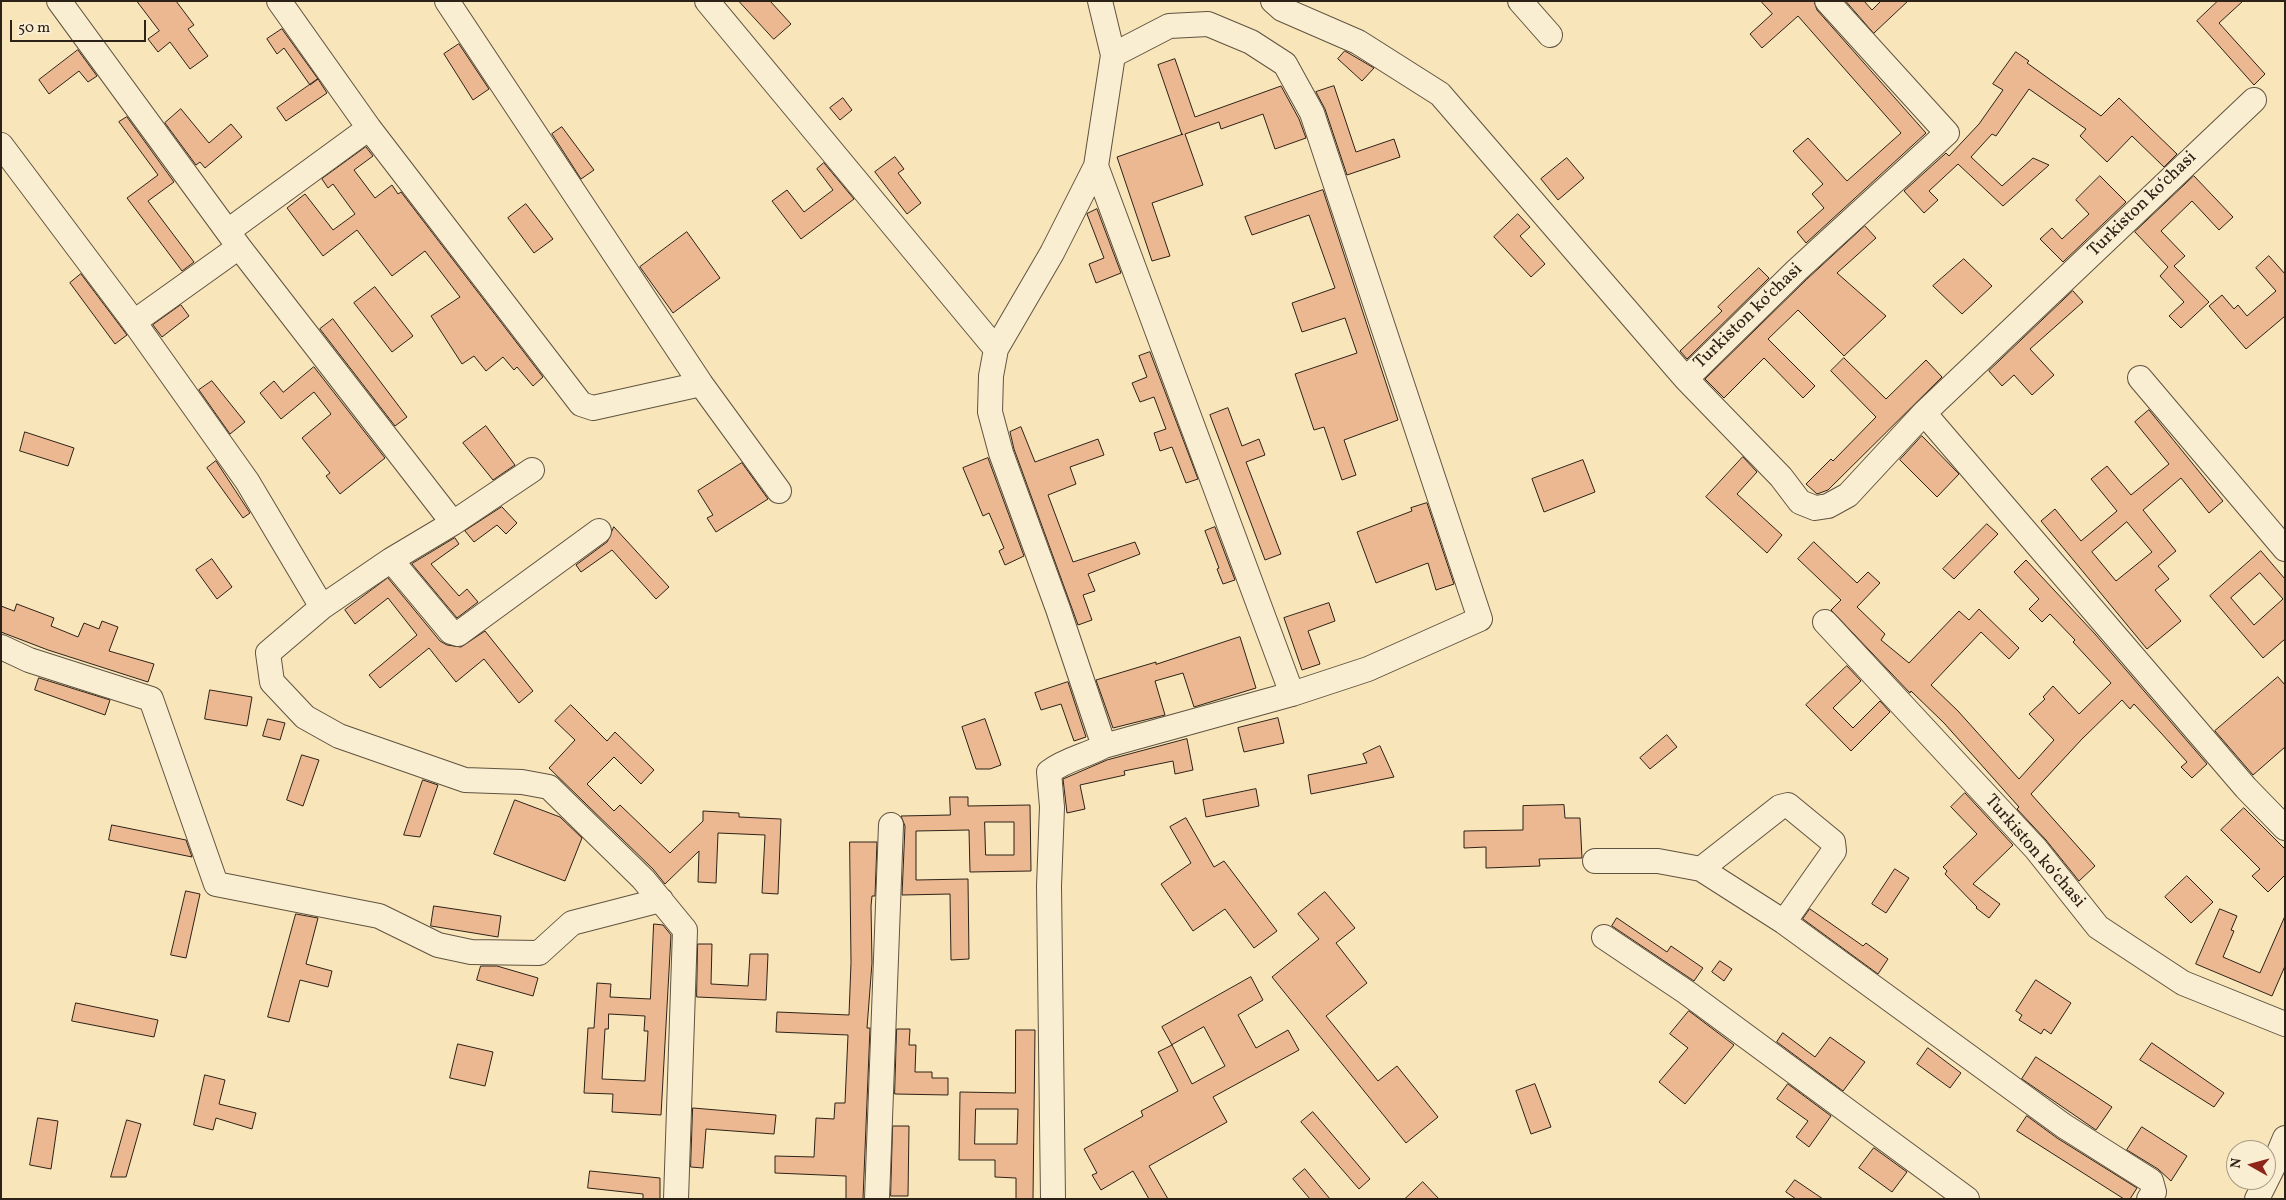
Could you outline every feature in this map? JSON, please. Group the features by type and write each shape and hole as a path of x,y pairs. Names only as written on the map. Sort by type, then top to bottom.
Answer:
{"street":[{"path":"59,1 233,239 453,523"},
{"path":"279,1 369,128 581,404 593,408 701,384"},
{"path":"448,1 701,384 779,491"},
{"path":"707,1 996,348"},
{"path":"1100,1 1113,55 1096,166 1052,253 996,348 991,376 990,412 1001,453 1058,609 1104,746"},
{"path":"1273,1 1282,10 1358,42 1440,94 1686,379"},
{"path":"1520,1 1550,35"},
{"name":"Turkiston koʻchasi","path":"1827,1 1947,133 1797,270 1686,379 1781,477 1800,502 1815,508 1828,506 1848,495 1924,413 2254,100"},
{"path":"1053,1199 1049,886 1052,807 1049,772 1061,762 1104,746 1292,694 1368,668 1480,619 1312,113 1285,64 1251,42 1208,24 1169,26 1113,55"},
{"path":"134,322 369,128"},
{"path":"1,145 134,322 247,481 322,607"},
{"path":"1096,166 1292,694"},
{"path":"2140,378 2285,549"},
{"path":"1924,413 2246,788 2285,828"},
{"path":"532,470 453,523 391,560 322,607 268,653 272,682 305,717 339,736 465,780 522,782 549,786 643,879 685,930 676,1199"},
{"path":"391,560 451,632 458,634 599,531"},
{"name":"Turkiston koʻchasi","path":"1825,622 2036,849 2098,927 2183,983 2285,1024"},
{"path":"1,647 29,660 151,700 216,884 379,916 438,945 471,952 539,953 572,923 661,900"},
{"path":"1701,869 1780,807 1788,805 1833,842 1834,850 1784,922"},
{"path":"878,1199 891,825"},
{"path":"1595,861 1658,861 1701,869 1784,922 2064,1126 2151,1181 2154,1192 2150,1199"},
{"path":"1604,937 1686,992 1967,1199"},
{"path":"2257,1199 2285,1138"}],"building":[{"path":"137,1 176,1 194,25 188,29 208,56 190,69 170,42 158,52 148,39 159,31"},
{"path":"739,1 770,1 791,24 774,39"},
{"path":"1761,1 1814,1 1817,10 1926,133 1806,243 1797,232 1824,208 1812,194 1823,184 1793,151 1808,138 1847,181 1901,133 1798,16 1762,48 1750,34 1772,14"},
{"path":"1846,1 1864,1 1872,10 1881,1 1908,1 1874,33"},
{"path":"2218,1 2243,1 2219,23 2265,74 2254,85 2197,21"},
{"path":"282,29 318,79 310,85 284,48 277,54 267,39"},
{"path":"459,44 489,89 473,100 444,54"},
{"path":"78,50 97,76 88,82 79,71 49,94 39,80"},
{"path":"1345,51 1374,68 1362,81 1338,59"},
{"path":"2016,52 2029,61 2027,63 2101,116 2119,98 2177,154 2164,167 2132,136 2107,162 2080,136 2086,129 2029,89 1996,136 1992,134 1971,157 2002,186 2033,158 2049,165 2003,206 1958,164 1929,191 1938,200 1924,213 1904,191 1946,153 1949,156 1979,124 2003,90 1993,84"},
{"path":"1175,59 1195,117 1281,86 1299,119 1306,138 1275,149 1263,114 1221,129 1219,122 1185,134 1203,185 1152,203 1170,256 1152,261 1117,157 1182,134 1158,65"},
{"path":"318,79 327,93 286,121 277,108"},
{"path":"1334,86 1356,152 1394,139 1400,157 1347,175 1325,109 1316,92"},
{"path":"843,98 852,110 840,120 830,108"},
{"path":"181,109 209,143 231,124 242,137 205,168 200,162 196,165 165,123"},
{"path":"127,117 174,182 148,201 194,262 182,271 127,198 158,175 119,122"},
{"path":"562,127 594,170 581,179 552,134"},
{"path":"366,147 373,156 354,170 375,198 392,185 398,194 401,192 543,377 533,386 517,367 514,370 503,357 486,371 474,356 462,364 431,316 460,297 425,251 392,276 357,230 323,256 287,208 305,194 333,230 355,214 333,184 328,188 322,179"},
{"path":"895,157 904,169 898,173 921,203 907,214 875,172"},
{"path":"1567,158 1584,178 1558,200 1541,179"},
{"path":"824,163 854,199 801,239 772,201 787,190 804,212 833,190 817,169"},
{"path":"2100,176 2126,202 2063,262 2040,239 2052,228 2062,239 2089,214 2076,200"},
{"path":"2194,176 2233,217 2219,230 2192,201 2161,231 2185,256 2174,266 2209,302 2181,328 2169,316 2184,302 2160,276 2168,267 2135,232"},
{"path":"1323,190 1398,420 1344,440 1356,475 1342,480 1324,427 1314,430 1295,374 1357,353 1345,318 1302,332 1292,303 1335,288 1309,215 1252,235 1245,217"},
{"path":"526,204 553,239 534,253 508,218"},
{"path":"1097,209 1121,273 1096,283 1089,264 1104,258 1087,214"},
{"path":"1518,214 1530,227 1520,236 1545,264 1531,277 1494,237"},
{"path":"1865,226 1876,238 1837,273 1886,316 1844,356 1798,310 1768,339 1815,386 1803,398 1764,358 1724,398 1705,379 1806,280"},
{"path":"687,232 720,278 673,313 640,267"},
{"path":"2269,256 2285,274 2285,316 2246,349 2209,306 2222,295 2234,309 2238,305 2247,316 2276,291 2256,268"},
{"path":"1964,259 1992,286 1962,314 1933,286"},
{"path":"1759,268 1769,278 1687,359 1680,351 1722,311 1718,307"},
{"path":"81,274 127,335 115,344 70,283"},
{"path":"375,287 413,336 392,352 354,303"},
{"path":"2073,291 2083,302 2030,349 2054,375 2032,395 2014,375 2002,386 1989,371"},
{"path":"181,305 189,316 162,337 153,325"},
{"path":"333,319 407,417 395,426 320,329"},
{"path":"1150,352 1198,479 1186,483 1172,447 1160,451 1154,433 1166,429 1154,397 1140,402 1132,383 1147,377 1139,356"},
{"path":"1844,358 1886,399 1926,360 1942,377 1828,490 1817,494 1806,484 1831,459 1833,461 1876,417 1831,371"},
{"path":"314,367 385,458 340,494 326,476 330,473 302,438 331,414 314,392 281,419 260,393 274,381 283,392"},
{"path":"212,381 245,422 230,434 199,390"},
{"path":"1228,408 1242,446 1259,439 1265,455 1246,462 1281,554 1265,560 1210,415"},
{"path":"2149,410 2223,501 2209,513 2181,478 2143,510 2176,551 2158,566 2169,579 2155,590 2181,621 2147,649 2041,521 2055,509 2081,541 2117,511 2091,479 2107,466 2131,495 2169,464 2135,422","holes":["2127,522 2152,552 2116,581 2092,552"]},
{"path":"486,426 515,465 493,480 463,443"},
{"path":"1021,427 1035,462 1098,439 1104,455 1070,467 1076,484 1048,495 1073,562 1135,542 1140,554 1088,574 1095,591 1083,595 1092,620 1078,625 1014,449 1010,432"},
{"path":"25,432 74,448 68,466 20,451"},
{"path":"1922,436 1959,474 1937,497 1900,460"},
{"path":"1743,457 1757,472 1737,494 1782,535 1767,553 1706,497"},
{"path":"988,458 1024,556 1005,565 999,551 1004,548 989,513 983,516 963,468"},
{"path":"1583,460 1595,492 1544,512 1532,479"},
{"path":"216,461 250,513 243,518 207,468"},
{"path":"742,463 768,499 716,532 707,518 713,515 698,491"},
{"path":"1427,503 1454,584 1436,590 1428,563 1376,583 1357,532 1412,511 1411,508"},
{"path":"502,507 517,523 506,534 497,525 474,542 465,531"},
{"path":"1987,524 1998,534 1954,579 1943,569"},
{"path":"614,527 669,587 656,599 612,550 581,572 576,565 607,542"},
{"path":"1215,527 1235,580 1223,584 1205,531"},
{"path":"455,538 459,544 431,564 459,596 467,589 478,602 457,618 412,564"},
{"path":"1814,542 1857,583 1868,572 1880,583 1857,607 1885,634 1881,640 1909,663 1959,611 1969,620 1979,609 2019,648 2009,659 1981,632 1931,685 1958,711 2019,779 2054,740 2029,714 2045,699 2043,697 2053,686 2079,714 2111,683 2073,642 2075,640 2050,614 2042,622 2029,609 2039,599 2014,572 2026,560 2095,634 2207,764 2192,778 2181,767 2187,762 2161,733 2134,704 2130,709 2122,700 2082,739 2031,794 2095,866 2079,881 2046,840 2017,809 2019,807 1944,723 1911,691 1910,693 1831,610 1841,600 1798,559"},
{"path":"2261,551 2285,579 2285,639 2263,658 2210,596","holes":["2260,573 2283,599 2254,625 2231,598"]},
{"path":"212,559 232,587 217,599 196,570"},
{"path":"388,578 440,641 447,645 461,647 485,631 533,691 519,703 484,659 456,682 429,648 380,688 369,675 417,635 388,598 355,624 345,610"},
{"path":"1329,603 1335,621 1308,631 1320,664 1302,670 1284,618"},
{"path":"17,604 54,618 51,626 78,637 84,623 99,629 102,621 118,627 109,651 154,664 148,682 48,650 1,632 1,606 14,611"},
{"path":"1240,637 1256,688 1194,707 1183,673 1155,681 1165,715 1113,728 1096,680 1156,662 1156,664"},
{"path":"1847,666 1861,681 1833,708 1853,728 1880,701 1890,712 1851,751 1806,705"},
{"path":"2278,677 2285,685 2285,747 2253,775 2215,731"},
{"path":"39,678 110,700 105,715 35,690"},
{"path":"1068,682 1086,737 1074,741 1061,704 1041,710 1035,693"},
{"path":"210,690 252,697 247,726 205,719"},
{"path":"571,705 607,741 615,732 654,770 641,784 614,757 587,784 614,811 620,805 670,853 703,821 703,811 739,813 739,817 781,819 778,894 762,893 765,835 718,833 716,883 698,882 699,851 665,884 653,869 549,768 575,740 555,721"},
{"path":"1278,718 1284,743 1244,752 1238,728"},
{"path":"268,719 285,723 280,740 263,736"},
{"path":"985,719 1001,765 990,769 976,769 962,727"},
{"path":"1667,735 1677,747 1650,769 1640,758"},
{"path":"1187,739 1193,770 1175,774 1173,761 1124,771 1125,775 1080,785 1085,809 1067,813 1063,779 1107,760"},
{"path":"1380,746 1394,777 1311,794 1308,775 1367,763 1363,754"},
{"path":"302,755 319,760 303,806 287,800"},
{"path":"423,780 438,785 420,837 404,835"},
{"path":"1256,789 1259,806 1206,817 1203,800"},
{"path":"1965,793 2013,845 1973,884 2000,904 1989,918 1976,908 1945,874 1947,871 1943,867 1977,834 1951,807"},
{"path":"950,797 968,797 968,806 1030,805 1031,871 970,872 969,830 916,831 916,880 968,879 969,959 951,960 950,894 902,895 905,826 901,816 950,815","holes":["985,822 1014,822 1014,855 986,855"]},
{"path":"515,800 560,817 582,838 565,881 494,854"},
{"path":"1564,805 1565,818 1580,818 1582,858 1539,859 1540,866 1486,868 1486,847 1464,848 1464,831 1523,830 1523,806"},
{"path":"2244,808 2285,849 2285,875 2268,892 2252,876 2260,869 2221,830"},
{"path":"1186,818 1214,867 1224,861 1277,931 1254,948 1225,909 1193,931 1161,884 1191,863 1170,827"},
{"path":"112,825 186,840 192,857 109,840"},
{"path":"850,842 877,842 875,896 872,896 871,906 872,963 867,1028 870,1028 863,1199 846,1199 846,1176 775,1173 775,1156 814,1157 816,1118 834,1119 835,1103 845,1103 848,1035 776,1032 777,1012 849,1015 851,963"},
{"path":"1895,869 1909,878 1886,913 1872,904"},
{"path":"2187,876 2213,902 2191,923 2165,897"},
{"path":"186,891 200,894 186,958 171,955"},
{"path":"1325,892 1355,928 1336,943 1367,983 1326,1016 1378,1081 1397,1066 1438,1117 1406,1143 1272,977 1319,939 1298,914"},
{"path":"434,906 501,916 498,937 431,926"},
{"path":"1810,909 1863,946 1866,943 1888,959 1878,974 1803,919"},
{"path":"2220,909 2237,916 2231,930 2234,931 2223,957 2260,973 2285,916 2285,966 2272,996 2196,964"},
{"path":"296,914 318,918 306,964 332,971 328,987 300,980 289,1022 268,1017"},
{"path":"1617,918 1667,952 1671,946 1703,968 1694,981 1612,926"},
{"path":"654,924 663,925 671,935 661,1115 612,1112 613,1094 584,1093 588,1028 594,1028 597,983 611,984 610,997 650,999","holes":["609,1014 645,1016 644,1031 648,1031 645,1081 602,1079 605,1029 608,1029"]},
{"path":"698,944 712,944 711,984 748,986 750,954 768,954 766,1000 697,997"},
{"path":"1720,961 1732,969 1724,981 1712,972"},
{"path":"481,966 497,966 538,978 533,996 477,980"},
{"path":"1251,977 1263,1000 1238,1015 1256,1048 1288,1030 1299,1050 1213,1097 1227,1122 1149,1166 1168,1199 1149,1199 1133,1171 1101,1190 1092,1175 1097,1173 1084,1149 1143,1116 1141,1111 1178,1091 1158,1052 1172,1045 1162,1027","holes":["1204,1027 1225,1066 1192,1084 1172,1045"]},
{"path":"2036,980 2071,1003 2051,1034 2044,1029 2041,1034 2019,1020 2022,1015 2016,1011"},
{"path":"76,1003 158,1020 154,1037 72,1021"},
{"path":"1689,1011 1734,1045 1685,1104 1659,1082 1688,1048 1670,1034"},
{"path":"897,1029 910,1029 909,1045 916,1045 915,1072 932,1072 932,1078 948,1078 948,1095 895,1094"},
{"path":"1016,1030 1035,1030 1033,1199 1016,1199 1016,1178 995,1177 995,1160 959,1160 960,1092 1015,1093","holes":["976,1109 1018,1109 1017,1144 975,1144"]},
{"path":"1783,1033 1815,1057 1830,1037 1865,1062 1843,1091 1777,1042"},
{"path":"2152,1043 2224,1093 2214,1107 2140,1060"},
{"path":"458,1044 493,1052 485,1086 450,1078"},
{"path":"1928,1048 1961,1073 1950,1088 1917,1064"},
{"path":"2036,1057 2112,1107 2096,1130 2022,1079"},
{"path":"205,1075 225,1080 219,1104 256,1113 252,1129 216,1118 213,1130 194,1125"},
{"path":"1535,1084 1551,1127 1531,1134 1516,1091"},
{"path":"1788,1084 1831,1116 1809,1147 1796,1137 1808,1121 1777,1099"},
{"path":"693,1108 776,1115 774,1134 706,1129 703,1168 691,1167"},
{"path":"1313,1112 1370,1179 1359,1189 1301,1122"},
{"path":"2027,1116 2057,1138 2137,1188 2130,1199 2124,1199 2017,1131"},
{"path":"38,1118 58,1121 51,1169 30,1165"},
{"path":"127,1120 141,1124 126,1177 111,1177"},
{"path":"893,1126 909,1126 908,1196 891,1196"},
{"path":"2142,1127 2187,1156 2171,1181 2158,1169 2127,1150"},
{"path":"1874,1148 1907,1172 1892,1192 1859,1168"},
{"path":"1305,1169 1330,1199 1310,1199 1293,1179"},
{"path":"590,1171 660,1178 660,1199 643,1199 643,1194 588,1188"},
{"path":"1795,1180 1823,1199 1796,1199 1786,1192"},
{"path":"1423,1182 1439,1199 1405,1199"}]}
